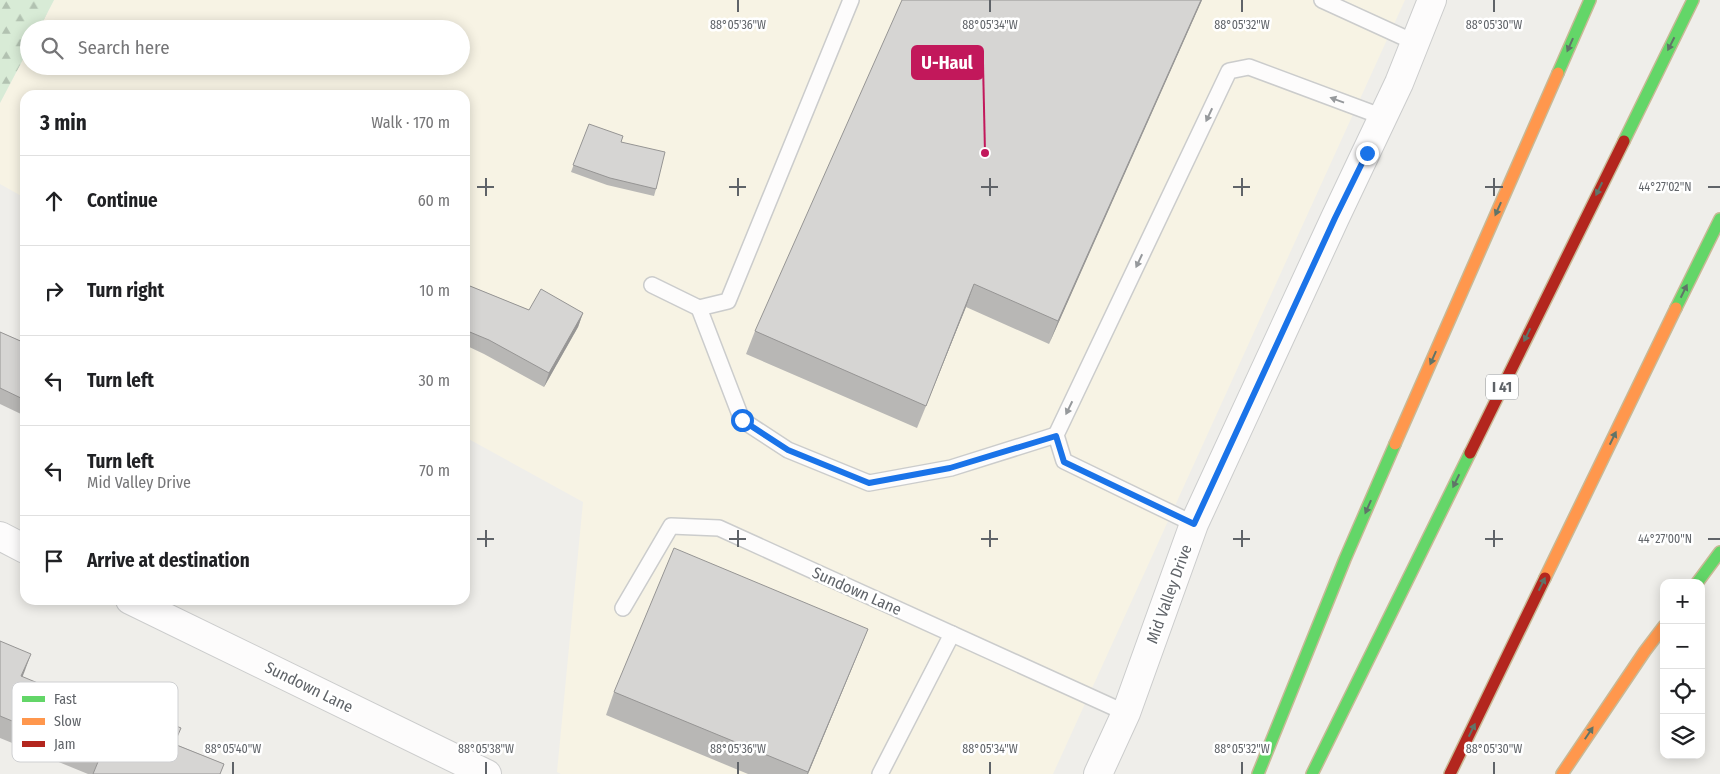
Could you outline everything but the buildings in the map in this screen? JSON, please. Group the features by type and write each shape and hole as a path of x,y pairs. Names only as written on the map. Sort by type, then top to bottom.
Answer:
{"highway":[{"path":"1258,774 1345,559 1590,0"},
{"name":"I 41","path":"1312,774 1693,0"},
{"path":"1450,774 1720,218"},
{"path":"1700,579 1720,552"},
{"path":"1562,774 1660,631"}],"street":[{"name":"Mid Valley Drive","path":"1098,774 1126,713 1194,524 1383,117 1416,43 1432,0"},
{"path":"0,536 20,546"},
{"name":"Sundown Lane","path":"140,605 487,774"}],"lane":[{"path":"652,285 699,308 728,300 851,0"},
{"path":"1322,0 1416,43"},
{"path":"1194,524 1064,462 1056,436 1229,71 1249,67 1383,117"},
{"path":"699,308 742,420 788,450 869,483 950,468 1056,436"},
{"name":"Sundown Lane","path":"623,608 671,526 719,528 1126,713"},
{"path":"880,774 952,634"}],"shaded area":[{"path":"54,0 1405,0 1053,774 561,774 557,772 583,502 470,440 470,90 20,90 20,195 0,184 0,103 20,65 20,75 470,75 470,20 44,20"}],"green space":[{"path":"0,0 54,0 44,20 20,20 20,65 0,103"}],"traffic: fast":[{"path":"1558,73 1590,0"},
{"path":"1624,141 1693,0"},
{"path":"1676,308 1720,219"},
{"path":"1258,774 1345,559 1395,444"},
{"path":"1312,774 1470,453"},
{"path":"1700,579 1720,552"}],"traffic: slow":[{"path":"1395,444 1558,73"},
{"path":"1545,578 1676,308"},
{"path":"1562,774 1660,631"}],"traffic: jam":[{"path":"1470,453 1624,141"},
{"path":"1450,774 1545,578"}],"place":[{"name":"U-Haul","path":"985,153"}],"route":[{"path":"742,420 788,450 869,483 950,468 1056,436 1064,462 1194,524 1335,218 1367,153"}]}
